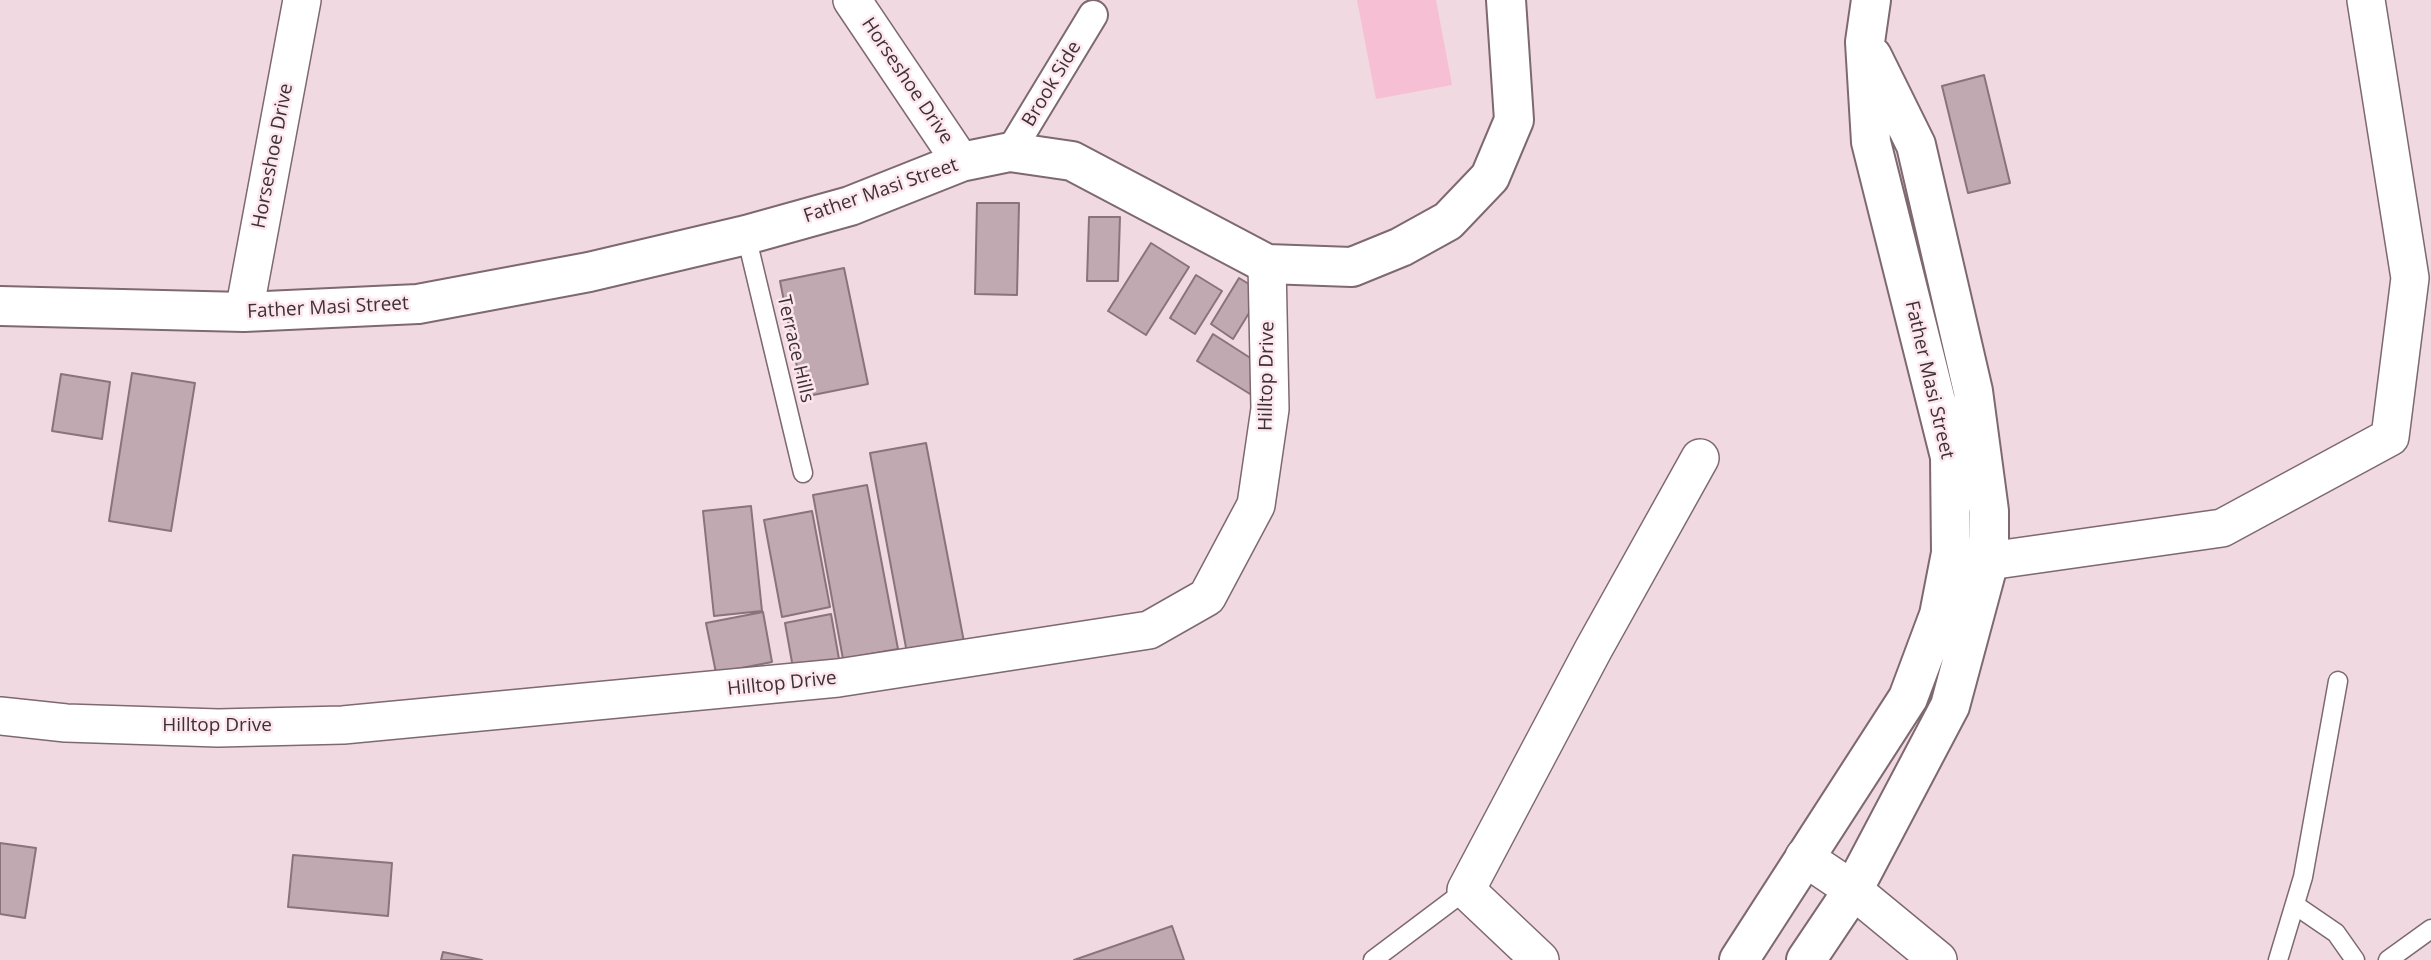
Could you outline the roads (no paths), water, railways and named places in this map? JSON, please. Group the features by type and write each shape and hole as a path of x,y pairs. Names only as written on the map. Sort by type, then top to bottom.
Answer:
{"street":[{"name":"Horseshoe Drive","path":"244,312 302,0"},
{"name":"Horseshoe Drive","path":"852,0 961,162"},
{"name":"Father Masi Street","path":"0,306 244,312 418,303 589,272 746,235 850,206 961,162 1010,152 1072,160 1267,264 1352,267 1401,247 1448,221 1490,177 1514,120 1506,0"},
{"name":"Father Masi Street","path":"1739,960 1908,698 1939,615 1951,553 1950,457 1871,142 1865,42 1871,0"},
{"path":"1951,553 1989,561 2222,528 2390,437 2410,278 2366,0"},
{"name":"Brook Side","path":"1010,152 1093,15"},
{"name":"Father Masi Street","path":"1806,960 1853,890 1950,706 1989,561 1989,511 1973,391 1916,145 1865,42"},
{"name":"Hilltop Drive","path":"0,716 66,723 218,728 343,725 838,678 1149,630 1207,597 1256,505 1270,409 1267,264"},
{"path":"1540,960 1466,890 1593,650 1700,458"},
{"path":"1804,858 1853,890 1938,960"}],"lane":[{"name":"Terrace Hills","path":"746,235 803,473"},
{"path":"2278,960 2303,877 2338,681"},
{"path":"1373,960 1466,890"},
{"path":"2295,905 2336,933 2355,960"},
{"path":"2388,960 2431,929"}]}
